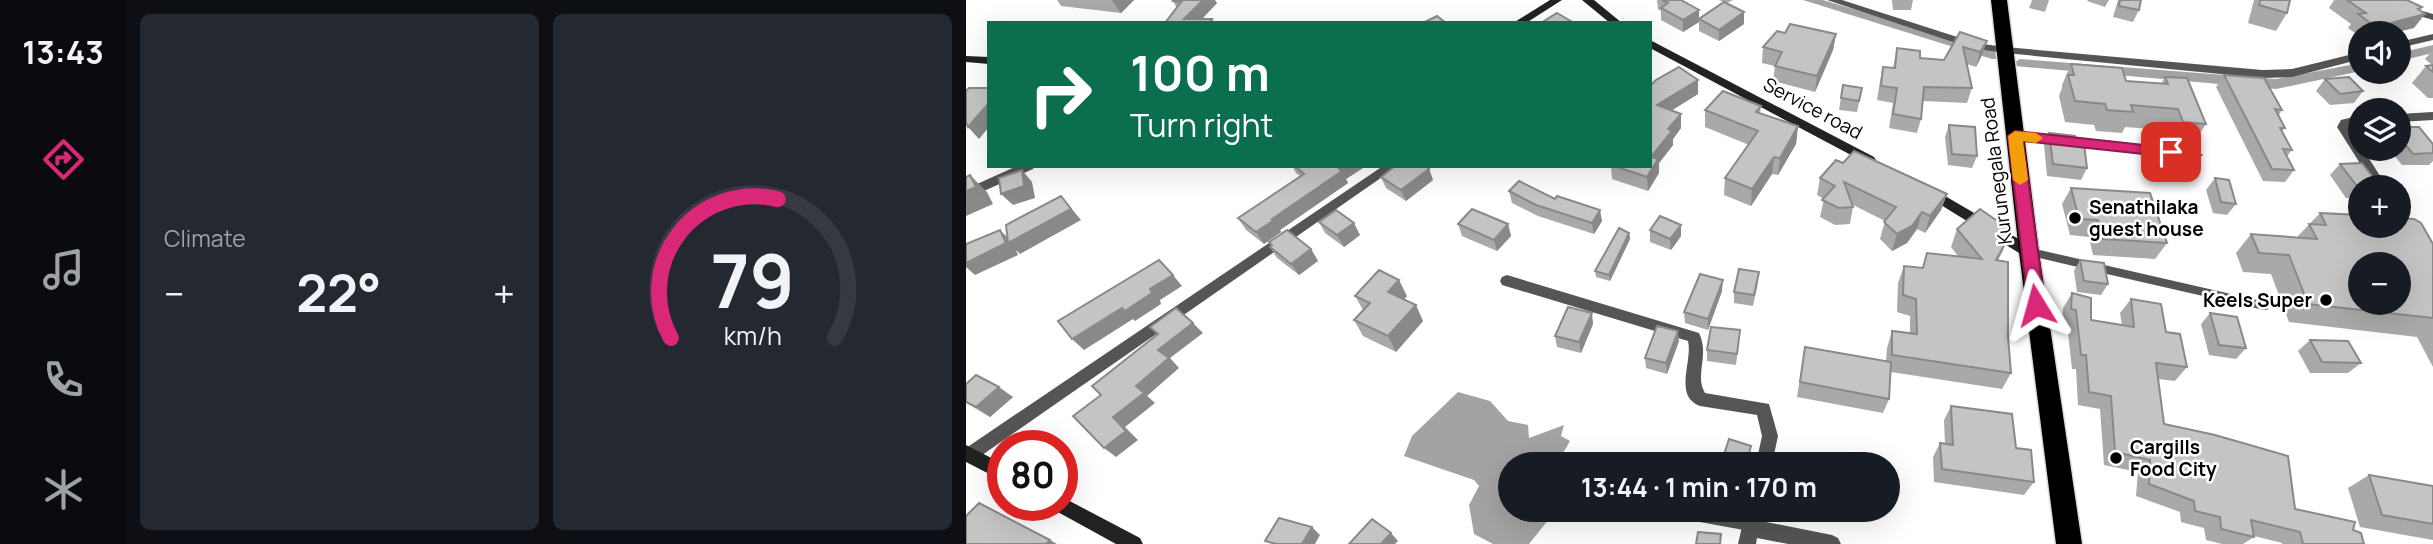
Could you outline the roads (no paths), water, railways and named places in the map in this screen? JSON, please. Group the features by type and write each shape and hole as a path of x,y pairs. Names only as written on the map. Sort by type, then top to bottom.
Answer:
{"highway":[{"name":"Kurunegala Road","path":"1999,0 2029,252 2069,544"}],"street":[{"path":"1521,21 1557,0"},
{"path":"1587,0 1613,21"},
{"path":"1832,0 1963,42 2005,50 2262,74 2292,74 2348,59"},
{"path":"2372,0 2433,17"},
{"path":"2411,42 2433,37"},
{"name":"Service road","path":"1652,44 1684,67 1885,169"},
{"path":"966,59 987,61"},
{"path":"2411,117 2433,116"},
{"path":"2015,136 2197,155"},
{"path":"966,194 1025,168"},
{"path":"987,464 968,454 1389,168"},
{"path":"1922,188 2029,252"},
{"path":"1507,281 1694,337 1698,343 1698,351 1692,379 1693,392 1700,399 1763,410 1770,436 1767,452"},
{"path":"1078,514 1134,544"},
{"path":"1749,536 1832,544"}],"lane":[{"path":"2029,252 2265,306"},
{"path":"1698,522 1749,536"}],"waterway":[{"path":"1809,0 1997,56"},
{"path":"2411,54 2433,49"},
{"path":"2020,63 2276,84 2348,70"}],"place":[{"name":"Senathilaka guest house","path":"2075,218"},
{"name":"Keels Super","path":"2326,300"},
{"name":"Cargills Food City","path":"2116,458"}]}
